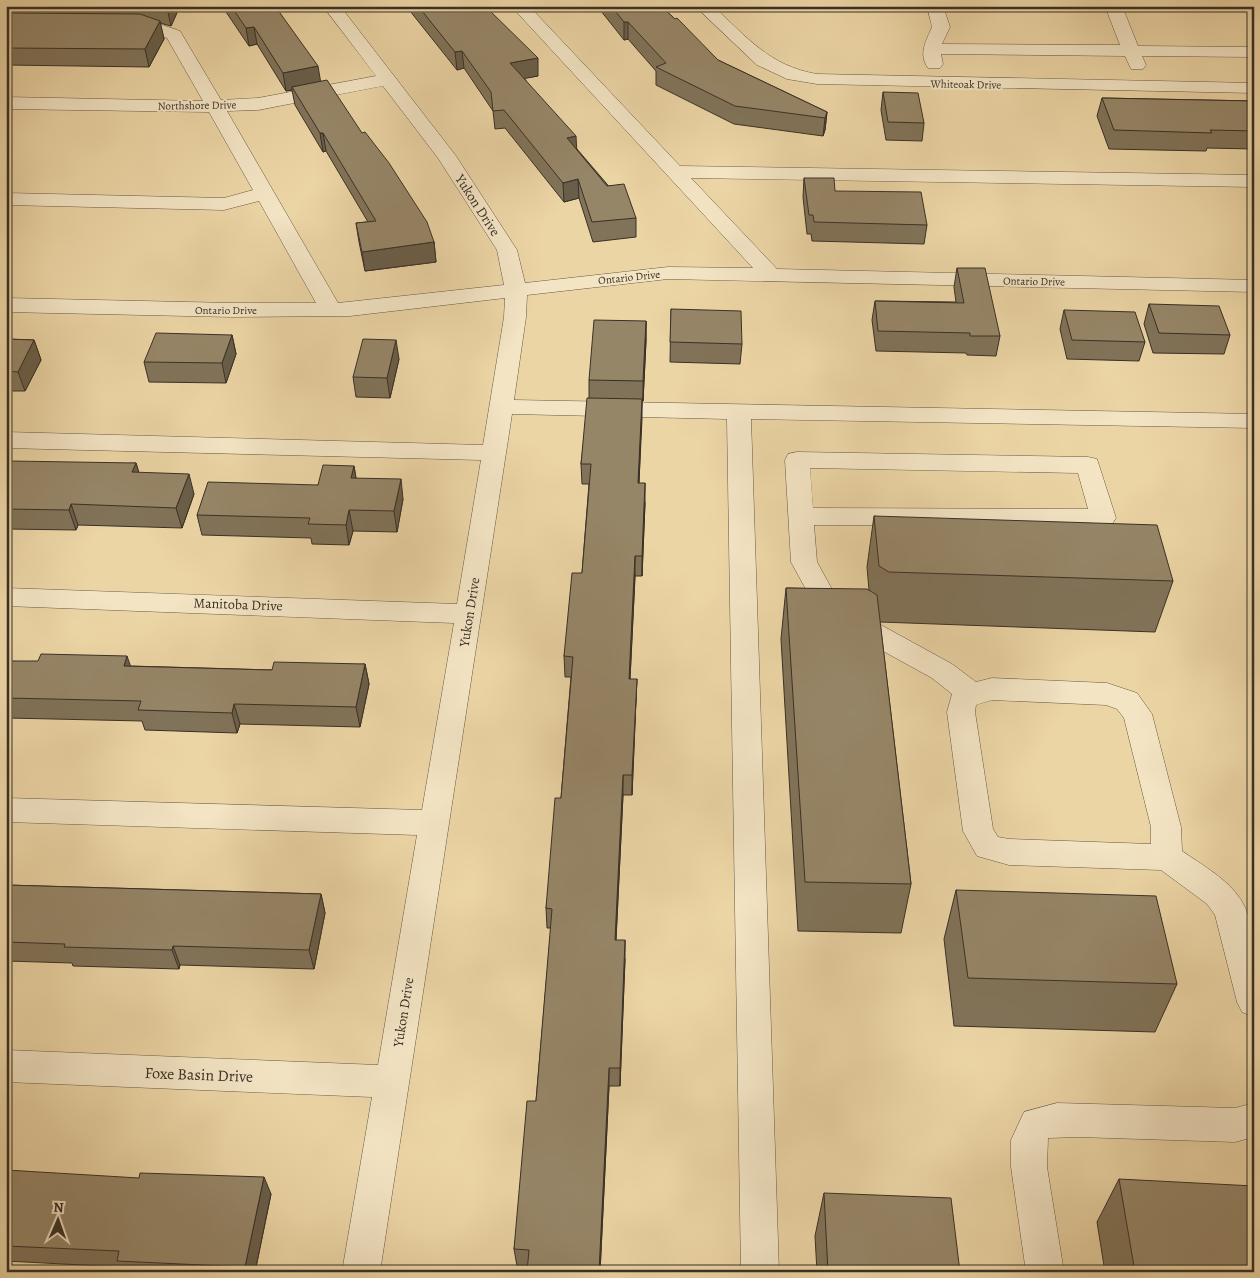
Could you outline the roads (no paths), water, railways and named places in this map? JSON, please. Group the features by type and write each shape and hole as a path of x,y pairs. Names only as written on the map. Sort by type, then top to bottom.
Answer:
{"street":[{"name":"Yukon Drive","path":"331,6 446,156 507,250 516,290 515,317 469,614 361,1272"},
{"path":"519,6 771,275"},
{"name":"Whiteoak Drive","path":"703,6 763,61 793,75 817,79 937,83 1254,88"},
{"path":"935,6 941,28 931,49 937,83"},
{"path":"1112,6 1147,86"},
{"path":"106,25 146,25 174,35 217,106 264,194 331,309"},
{"path":"931,49 1254,52"},
{"name":"Northshore Drive","path":"6,103 217,106 258,104 386,80"},
{"path":"674,172 1254,181"},
{"path":"6,199 224,204 264,194"},
{"name":"Ontario Drive","path":"6,305 233,310 331,309 668,273 1254,286"},
{"path":"501,407 1254,421"},
{"path":"739,411 760,1272"},
{"path":"6,440 493,453"},
{"path":"802,516 1103,518 1088,464 797,460 804,562 823,597 851,621 942,672 971,694"},
{"name":"Manitoba Drive","path":"6,597 188,602 469,614"},
{"path":"1167,857 1166,827 1138,714 1127,701 1097,694 992,690 971,694 963,700 961,712 978,831 988,847 1009,852 1167,857 1218,894 1230,909 1254,1002"},
{"path":"6,810 434,823"},
{"name":"Foxe Basin Drive","path":"6,1066 391,1082"},
{"path":"1044,1272 1029,1167 1029,1140 1037,1124 1057,1120 1078,1120 1235,1125 1254,1120"}]}
